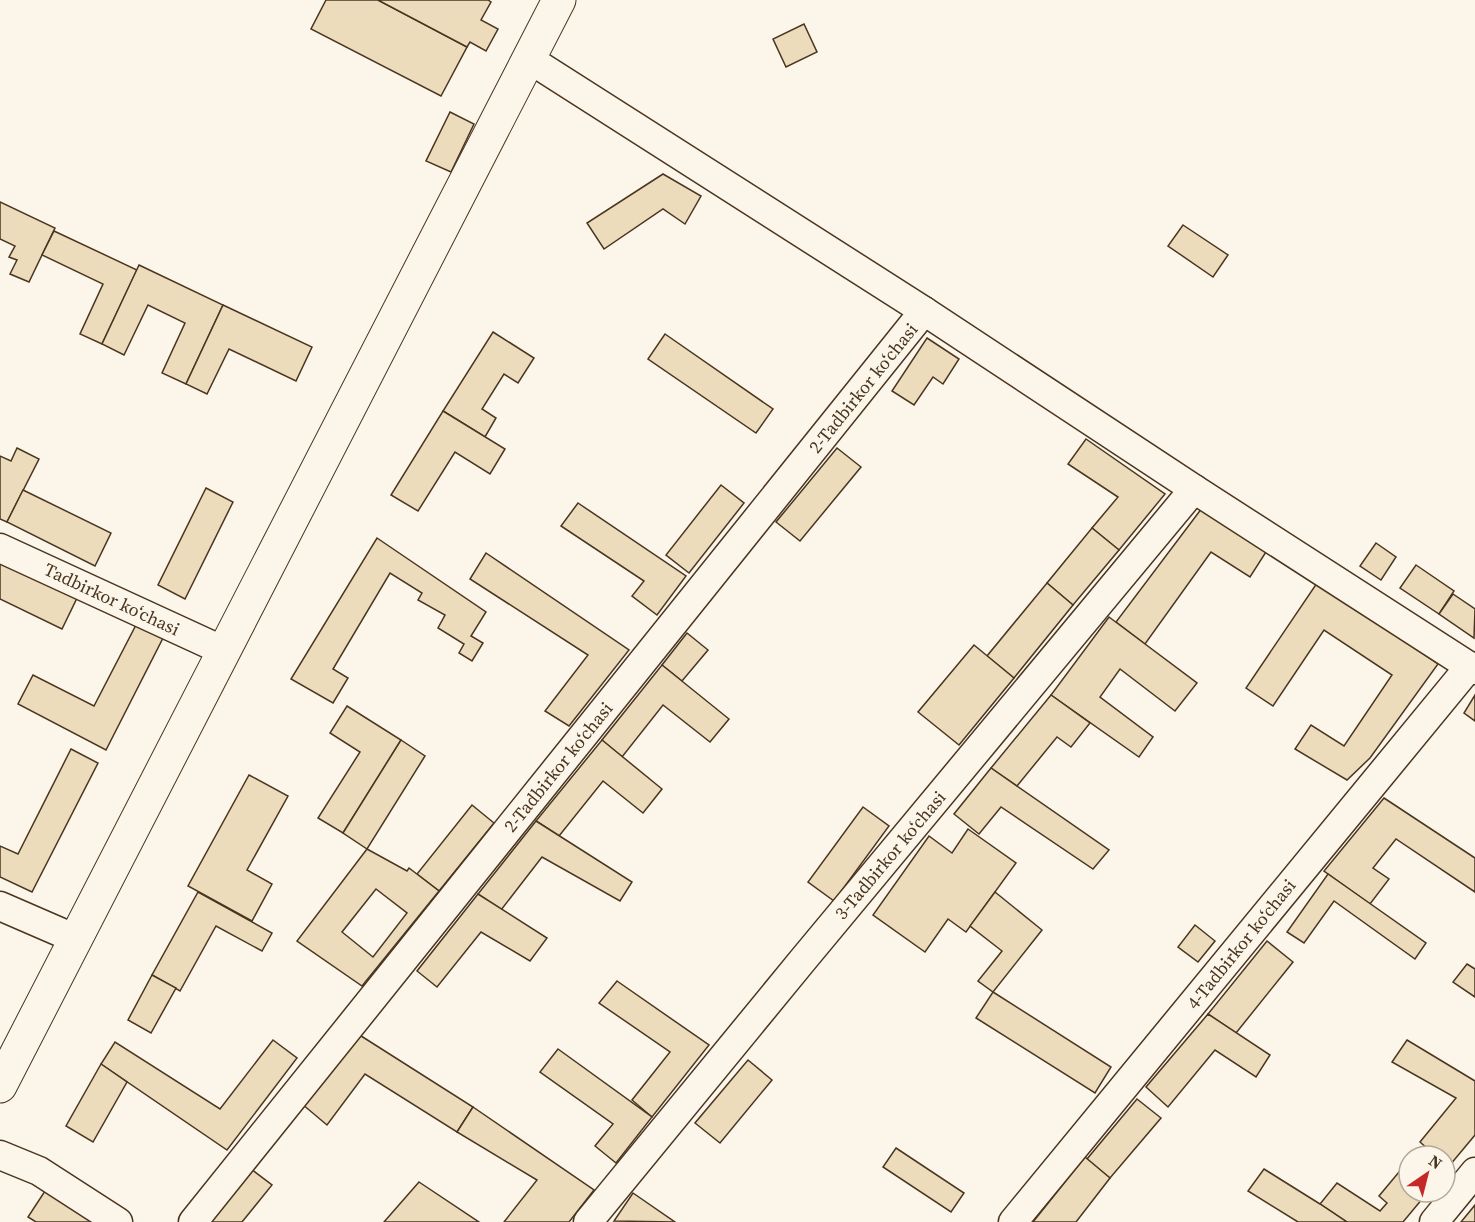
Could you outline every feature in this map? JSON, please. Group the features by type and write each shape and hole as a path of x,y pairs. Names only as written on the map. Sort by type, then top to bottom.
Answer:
{"main road":[{"path":"0,1086 559,0"}],"street":[{"path":"529,58 924,311 1472,668"},
{"name":"2-Tadbirkor koʻchasi","path":"193,1222 924,311"},
{"name":"3-Tadbirkor koʻchasi","path":"588,1222 1194,489"},
{"name":"Tadbirkor koʻchasi","path":"0,548 224,651"},
{"name":"4-Tadbirkor koʻchasi","path":"1013,1222 1472,668"},
{"path":"0,906 76,939"},
{"path":"0,1155 39,1171 118,1222"},
{"path":"1434,1222 1475,1172"}],"building":[{"path":"326,0 378,0 467,47 441,96 311,29"},
{"path":"378,0 488,0 491,2 481,20 498,29 486,51 470,42 467,47"},
{"path":"804,24 817,52 786,67 773,39"},
{"path":"450,112 474,124 451,172 426,161"},
{"path":"663,174 701,196 685,224 663,209 604,249 587,223"},
{"path":"0,202 55,228 29,282 10,274 17,260 9,257 15,246 0,239"},
{"path":"1183,225 1228,255 1213,277 1168,246"},
{"path":"54,231 137,270 102,344 80,334 103,284 42,255"},
{"path":"139,265 223,305 186,384 162,373 185,323 148,305 124,355 102,344"},
{"path":"223,305 312,347 296,381 229,349 207,394 186,384"},
{"path":"493,332 534,358 518,383 504,374 482,409 496,418 485,437 443,411"},
{"path":"665,334 773,409 756,433 648,359"},
{"path":"927,338 959,359 943,384 933,377 914,405 892,391"},
{"path":"443,411 505,449 490,474 455,452 418,511 391,495"},
{"path":"1086,439 1165,494 1119,550 1092,528 1118,497 1068,464"},
{"path":"17,448 39,459 7,522 0,519 0,456 11,461"},
{"path":"837,448 861,467 800,541 776,522"},
{"path":"721,485 744,503 689,573 666,555"},
{"path":"206,488 233,502 185,599 158,585"},
{"path":"23,490 111,533 95,566 7,522"},
{"path":"578,503 686,576 657,615 632,596 644,581 561,526"},
{"path":"1202,508 1266,552 1250,577 1211,552 1145,644 1116,622"},
{"path":"1092,528 1119,550 1073,605 1047,583"},
{"path":"377,538 486,612 471,636 483,643 472,661 459,653 464,644 438,628 445,615 418,600 422,593 390,573 333,669 348,678 333,703 291,679"},
{"path":"1376,543 1396,557 1381,580 1360,566"},
{"path":"486,553 629,650 569,726 545,711 588,655 470,579"},
{"path":"0,561 77,598 62,629 0,599"},
{"path":"1416,565 1454,591 1439,614 1400,588"},
{"path":"1047,583 1073,605 1014,678 987,656"},
{"path":"1317,583 1438,664 1370,758 1347,780 1295,749 1311,725 1344,746 1392,675 1324,630 1273,706 1246,688"},
{"path":"1453,594 1475,609 1474,638 1439,614"},
{"path":"1109,617 1197,683 1175,711 1120,669 1100,697 1153,737 1139,757 1051,695"},
{"path":"136,625 163,638 106,750 18,704 33,675 94,706"},
{"path":"687,633 708,650 682,681 662,665"},
{"path":"974,645 1014,678 959,745 918,712"},
{"path":"662,665 729,719 710,742 663,705 622,757 602,740"},
{"path":"1051,695 1090,723 1071,747 1057,737 1017,786 991,768"},
{"path":"1475,695 1475,721 1464,713"},
{"path":"347,706 401,740 343,833 318,818 360,752 330,733"},
{"path":"401,740 425,756 367,849 343,833"},
{"path":"602,740 662,789 643,813 603,781 559,836 536,821"},
{"path":"71,749 98,763 32,892 0,877 0,846 18,854"},
{"path":"991,768 1109,850 1093,869 1001,807 979,834 954,814"},
{"path":"249,775 288,796 247,870 272,884 252,921 188,886"},
{"path":"1384,798 1475,858 1475,892 1396,839 1373,868 1389,879 1370,904 1324,871"},
{"path":"472,805 494,823 439,891 417,874"},
{"path":"863,807 889,826 834,901 808,882"},
{"path":"536,821 632,882 620,901 542,857 501,910 478,894"},
{"path":"968,829 1016,863 966,932 948,919 925,952 873,915 929,836 952,853"},
{"path":"367,849 407,871 409,868 439,891 362,986 297,941","holes":["376,889 407,913 373,957 342,932"]},
{"path":"1328,874 1426,943 1415,959 1334,901 1304,943 1287,932"},
{"path":"198,892 272,933 262,951 216,926 180,991 152,975"},
{"path":"995,892 1042,930 993,992 978,981 1002,951 970,926"},
{"path":"478,894 547,938 530,961 481,932 437,987 417,971"},
{"path":"1195,925 1215,941 1198,962 1178,947"},
{"path":"1267,941 1293,962 1236,1033 1208,1014"},
{"path":"1467,964 1475,969 1475,997 1453,982"},
{"path":"152,975 176,988 151,1033 128,1020"},
{"path":"617,981 709,1045 652,1117 632,1100 670,1052 599,1003"},
{"path":"993,992 1111,1067 1095,1093 976,1018"},
{"path":"1208,1014 1270,1055 1256,1077 1215,1050 1168,1107 1146,1087"},
{"path":"358,1034 473,1107 457,1132 365,1074 327,1125 302,1104"},
{"path":"273,1040 297,1058 227,1150 101,1064 115,1042 220,1109"},
{"path":"1407,1040 1475,1081 1475,1135 1457,1157 1457,1144 1422,1144 1420,1142 1456,1098 1392,1062"},
{"path":"558,1049 652,1117 616,1163 595,1146 613,1124 540,1072"},
{"path":"748,1060 772,1080 720,1143 695,1123"},
{"path":"101,1064 127,1082 93,1142 66,1126"},
{"path":"1137,1099 1161,1118 1110,1178 1087,1159"},
{"path":"473,1107 594,1190 569,1222 504,1222 537,1180 457,1132"},
{"path":"896,1148 964,1193 951,1212 883,1167"},
{"path":"1085,1157 1110,1178 1076,1222 1033,1222"},
{"path":"251,1169 272,1185 242,1222 209,1222"},
{"path":"1264,1169 1347,1222 1298,1222 1248,1191"},
{"path":"1397,1174 1397,1204 1418,1204 1403,1222 1347,1222 1320,1204 1337,1183 1380,1211 1387,1203 1379,1196"},
{"path":"419,1182 479,1222 384,1222"},
{"path":"45,1191 95,1222 36,1222 28,1217"},
{"path":"633,1193 675,1222 614,1221"},
{"path":"1475,1205 1475,1222 1461,1222"}]}
